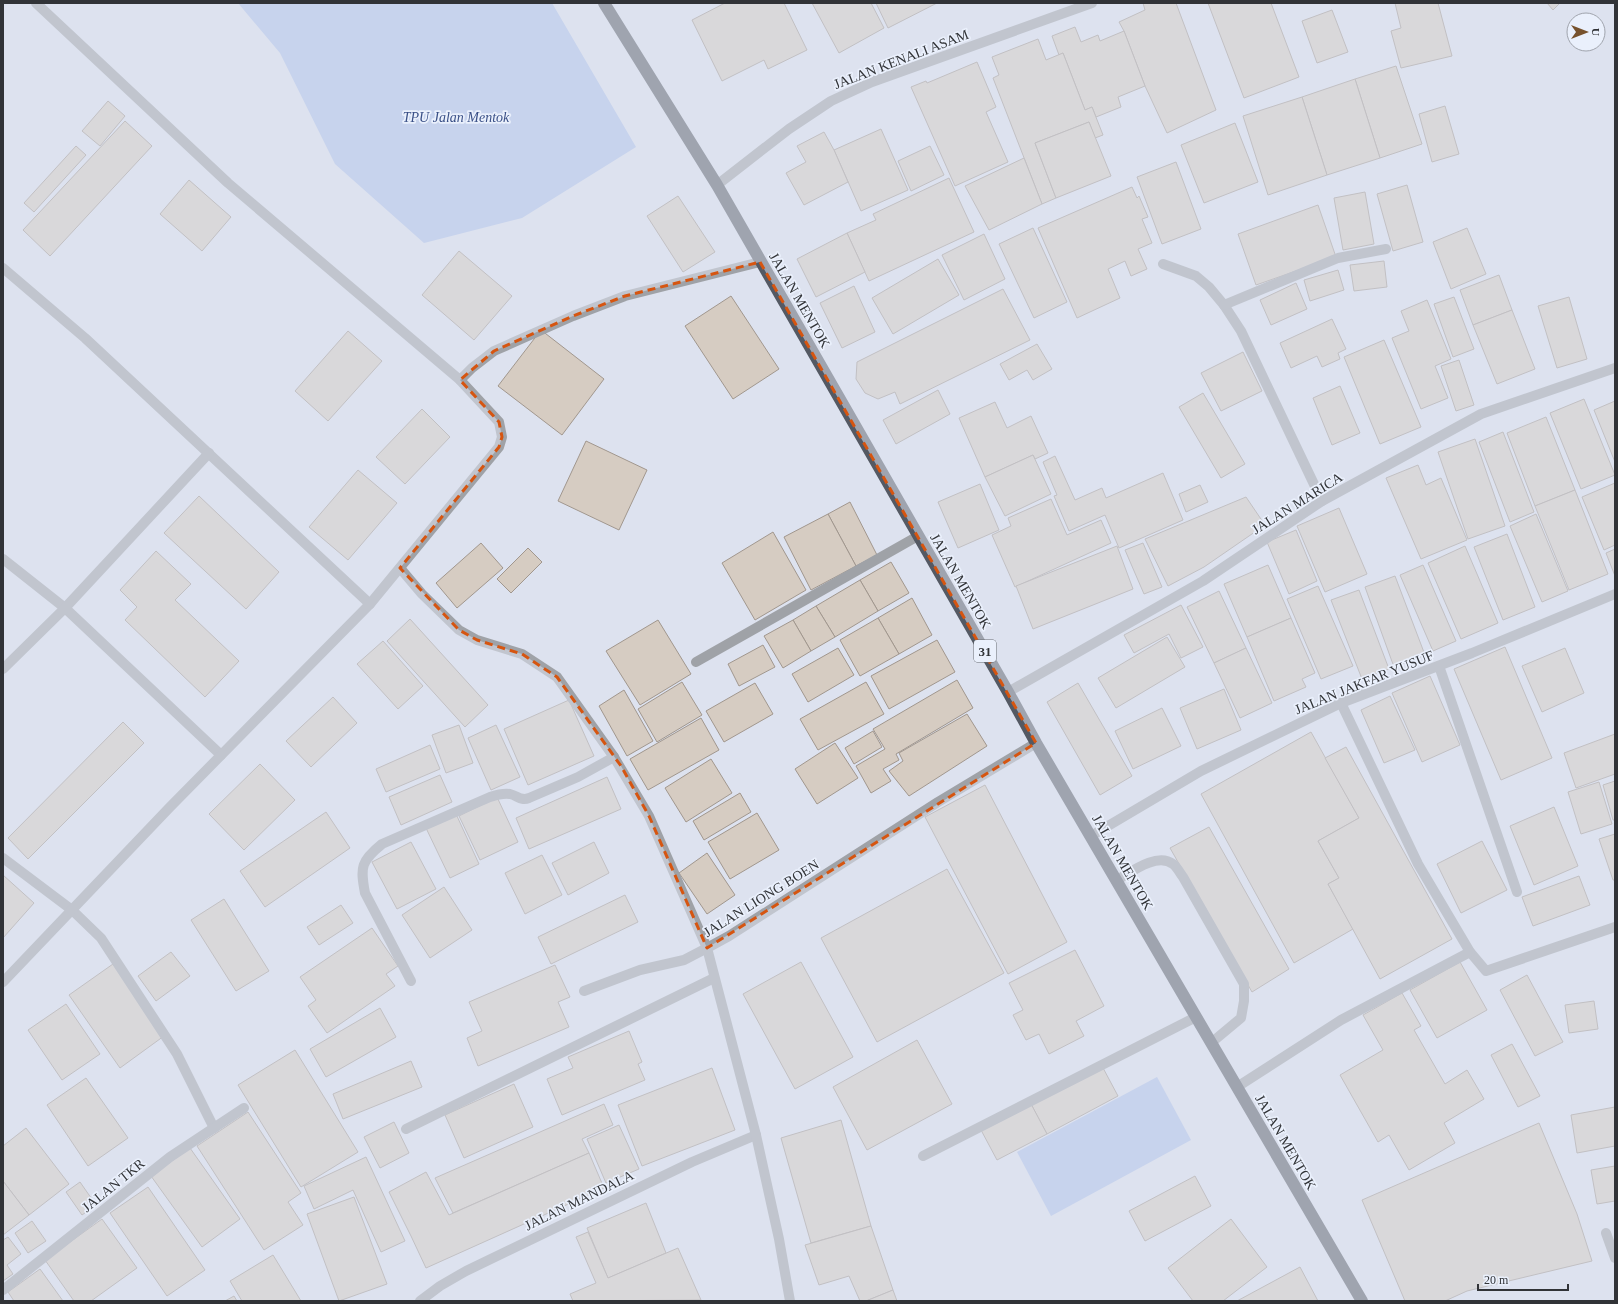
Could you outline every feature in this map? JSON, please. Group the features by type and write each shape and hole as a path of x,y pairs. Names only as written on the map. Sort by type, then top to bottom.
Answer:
{"highway":[{"name":"JALAN MENTOK","path":"604,3 717,185 1036,743 1362,1301"}],"street":[{"path":"3,982 221,755 370,604 499,447 502,437 499,422 460,380 228,183 36,3"},
{"name":"JALAN KENALI ASAM","path":"717,185 789,129 831,101 872,82 1092,3"},
{"path":"1224,305 1338,258 1386,249"},
{"path":"460,380 494,350 573,316 625,296 760,262"},
{"path":"1163,264 1196,276 1209,287 1224,305 1241,331 1322,501"},
{"path":"3,268 86,338 370,604"},
{"name":"JALAN MARICA","path":"1008,692 1203,581 1322,501 1481,414 1615,368"},
{"path":"3,669 65,608 208,453"},
{"path":"696,662 918,536"},
{"path":"3,559 65,608 221,755"},
{"path":"400,568 422,594 459,630 477,640 522,654 557,677 614,757 649,816 707,948 684,960 640,970 584,992"},
{"name":"JALAN JAKFAR YUSUF","path":"1091,836 1201,771 1341,703 1439,666 1615,594"},
{"path":"1439,666 1517,892"},
{"path":"1341,703 1418,864 1470,952 1486,971 1615,927"},
{"name":"JALAN LIONG BOEN","path":"790,1301 779,1239 756,1135 707,948 938,802 1036,743"},
{"path":"411,981 365,893 362,878 363,863 369,854 382,844 490,797 500,794 511,794 524,800 578,777 614,757"},
{"path":"3,858 72,910 106,944 177,1054 214,1128"},
{"path":"1116,880 1155,860 1166,860 1174,864 1182,877 1244,984 1244,1001 1241,1018 1211,1043"},
{"path":"1237,1087 1341,1020 1470,952"},
{"path":"406,1129 714,978"},
{"path":"922,1156 1196,1017"},
{"name":"JALAN TKR","path":"3,1290 170,1157 244,1108"},
{"name":"JALAN MANDALA","path":"420,1301 440,1286 466,1271 692,1162 756,1135"},
{"path":"1606,1233 1615,1258"}],"highlighted area":[{"path":"760,262 1036,743 707,948 649,816 621,766 557,677 522,654 477,640 459,630 400,568 499,447 502,437 499,422 460,380 494,351 573,316 625,296"}],"green space":[{"name":"TPU Jalan Mentok","path":"238,3 552,3 636,147 522,218 424,243 335,164 280,53"},
{"path":"1157,1077 1191,1140 1051,1216 1017,1152"}],"building":[{"path":"725,3 784,3 807,50 768,69 764,60 722,81 692,20"},
{"path":"812,3 871,3 884,28 839,53"},
{"path":"876,3 937,3 888,28"},
{"path":"1143,3 1176,3 1216,110 1167,133 1145,86 1124,31 1119,22 1145,10"},
{"path":"1208,3 1271,3 1299,77 1244,98"},
{"path":"1395,3 1438,3 1452,56 1401,68 1391,31 1401,28"},
{"path":"1547,3 1560,3 1553,10"},
{"path":"1332,10 1348,52 1317,63 1302,21"},
{"path":"1075,27 1081,42 1098,35 1100,41 1124,31 1145,86 1118,97 1121,107 1096,117 1092,107 1085,110 1063,53 1059,55 1052,36"},
{"path":"1038,39 1046,60 1063,53 1085,110 1092,107 1103,135 1095,138 1089,122 1035,143 1056,198 1042,204 993,78 999,75 992,57"},
{"path":"977,62 996,107 986,112 1008,162 955,186 911,87 926,81 927,83"},
{"path":"1396,66 1422,144 1380,158 1355,79"},
{"path":"1355,79 1380,158 1327,175 1302,97"},
{"path":"1302,97 1327,175 1268,195 1243,116"},
{"path":"108,101 125,116 100,146 82,131"},
{"path":"1445,106 1459,154 1432,162 1419,114"},
{"path":"125,121 152,146 50,256 23,230"},
{"path":"1089,122 1111,176 1056,198 1035,143"},
{"path":"1235,123 1258,182 1204,203 1181,145"},
{"path":"881,129 908,190 861,211 834,150"},
{"path":"824,132 834,150 848,182 804,205 786,173 806,162 797,146"},
{"path":"76,146 86,155 34,212 24,203"},
{"path":"930,146 944,175 911,191 898,161"},
{"path":"1024,158 1042,204 989,230 965,186"},
{"path":"1176,162 1201,229 1162,244 1137,177"},
{"path":"949,178 974,232 869,281 847,233 876,220 873,214"},
{"path":"189,180 231,217 202,251 160,214"},
{"path":"1407,185 1423,242 1393,251 1377,194"},
{"path":"1132,187 1137,198 1139,196 1148,217 1142,219 1152,243 1138,249 1147,269 1131,276 1125,261 1108,269 1120,298 1077,318 1038,228"},
{"path":"1365,192 1374,244 1343,250 1334,198"},
{"path":"678,196 715,252 683,272 647,216"},
{"path":"1318,205 1336,257 1256,285 1238,234"},
{"path":"1033,228 1067,302 1034,318 999,244"},
{"path":"1467,228 1486,274 1451,289 1433,242"},
{"path":"847,233 865,272 816,297 797,259"},
{"path":"984,234 1005,279 964,300 942,255"},
{"path":"459,251 512,296 474,340 422,295"},
{"path":"938,259 959,295 893,334 872,298"},
{"path":"1384,261 1387,287 1354,291 1350,265"},
{"path":"1338,270 1344,290 1310,301 1304,280"},
{"path":"1499,275 1512,310 1473,325 1460,290"},
{"path":"1296,283 1307,309 1271,325 1260,300"},
{"path":"854,286 875,332 842,348 820,303"},
{"path":"1003,289 1030,340 900,404 895,392 878,399 865,393 856,379 857,362"},
{"path":"731,296 779,369 733,399 685,326"},
{"path":"1454,297 1474,349 1453,357 1434,304"},
{"path":"1569,297 1587,359 1557,368 1538,306"},
{"path":"1427,300 1451,359 1435,366 1448,398 1421,409 1392,338 1409,331 1401,311"},
{"path":"1512,310 1535,369 1497,384 1473,325"},
{"path":"1332,319 1346,349 1338,353 1340,359 1322,367 1317,356 1291,368 1280,343"},
{"path":"541,330 604,379 562,435 498,386"},
{"path":"348,331 382,361 328,421 295,391"},
{"path":"1384,340 1421,427 1380,444 1344,357"},
{"path":"1037,344 1052,369 1033,380 1027,370 1009,380 1000,364"},
{"path":"1243,352 1262,391 1221,411 1201,373"},
{"path":"1459,360 1474,405 1456,411 1441,366"},
{"path":"1340,386 1360,433 1332,445 1313,398"},
{"path":"938,390 950,414 896,444 883,420"},
{"path":"1203,393 1245,464 1221,478 1179,407"},
{"path":"1584,399 1615,475 1581,489 1550,413"},
{"path":"1615,401 1615,462 1594,410"},
{"path":"995,402 1007,428 1031,416 1048,453 1035,459 1033,455 985,477 959,418"},
{"path":"422,409 450,437 405,484 376,457"},
{"path":"1546,417 1575,490 1535,506 1507,433"},
{"path":"1503,432 1534,512 1510,522 1479,442"},
{"path":"1475,439 1505,526 1468,539 1438,452"},
{"path":"586,441 647,470 619,530 558,501"},
{"path":"1033,455 1051,494 1005,516 985,477"},
{"path":"1055,456 1075,500 1102,488 1106,498 1163,473 1183,520 1119,548 1105,515 1069,531 1054,496 1057,495 1043,462"},
{"path":"1418,465 1426,485 1441,478 1467,540 1421,559 1386,478"},
{"path":"358,470 397,503 348,560 309,527"},
{"path":"1615,483 1615,545 1604,550 1582,497"},
{"path":"980,484 999,530 958,548 938,502"},
{"path":"1200,485 1208,502 1186,512 1179,494"},
{"path":"1575,490 1608,574 1569,590 1535,506"},
{"path":"199,496 279,572 246,609 164,533"},
{"path":"1246,497 1265,525 1204,567 1168,586 1145,539"},
{"path":"1051,499 1067,535 1101,520 1111,543 1015,587 992,535 1011,526 1008,518"},
{"path":"850,502 877,555 856,566 828,514"},
{"path":"1339,508 1367,574 1325,592 1297,526"},
{"path":"828,514 856,566 811,590 784,537"},
{"path":"1536,514 1568,591 1542,602 1510,526"},
{"path":"1296,530 1317,581 1289,594 1267,542"},
{"path":"773,532 806,590 755,620 722,563"},
{"path":"1507,534 1535,607 1503,620 1474,547"},
{"path":"481,543 503,568 457,608 436,583"},
{"path":"1143,543 1162,587 1144,594 1125,550"},
{"path":"1117,546 1133,589 1033,629 1016,586"},
{"path":"1465,546 1498,623 1461,639 1428,563"},
{"path":"528,548 542,562 511,593 497,579"},
{"path":"1615,549 1615,576 1606,553"},
{"path":"156,551 191,584 175,600 239,661 205,697 125,620 137,607 120,590"},
{"path":"891,562 909,593 878,611 860,580"},
{"path":"1268,565 1291,618 1247,637 1224,584"},
{"path":"1423,565 1456,641 1433,651 1400,575"},
{"path":"1395,576 1425,655 1394,667 1365,587"},
{"path":"860,580 878,611 835,637 816,606"},
{"path":"1318,586 1353,666 1321,679 1287,599"},
{"path":"1359,590 1389,669 1362,679 1331,600"},
{"path":"1219,591 1246,648 1214,663 1187,607"},
{"path":"912,598 932,635 899,654 878,618"},
{"path":"1181,605 1203,647 1181,658 1169,634 1134,653 1124,635"},
{"path":"816,606 835,637 811,651 793,620"},
{"path":"878,618 899,654 860,676 840,640"},
{"path":"1291,618 1315,673 1302,679 1306,687 1274,701 1247,637"},
{"path":"410,619 488,705 465,727 387,641"},
{"path":"658,620 691,674 640,705 606,651"},
{"path":"793,620 811,651 783,668 764,636"},
{"path":"1167,637 1185,667 1116,708 1098,678"},
{"path":"937,640 955,672 889,709 871,676"},
{"path":"383,641 423,686 398,709 357,664"},
{"path":"763,645 775,667 739,686 728,664"},
{"path":"1505,647 1552,758 1501,780 1454,669"},
{"path":"838,648 854,675 808,702 792,674"},
{"path":"1246,648 1272,703 1240,718 1214,663"},
{"path":"1565,648 1584,693 1542,712 1522,666"},
{"path":"1430,676 1460,745 1422,762 1392,693"},
{"path":"957,680 973,708 896,754 899,760 883,769 891,781 871,793 856,766 885,749 873,729"},
{"path":"682,682 702,715 657,742 638,709"},
{"path":"866,682 884,714 818,750 800,719"},
{"path":"755,683 773,714 724,742 706,711"},
{"path":"1078,683 1132,776 1100,795 1047,702"},
{"path":"1224,689 1241,730 1197,749 1180,708"},
{"path":"624,690 653,741 627,756 599,706"},
{"path":"1390,696 1415,750 1384,763 1361,710"},
{"path":"333,697 357,723 311,767 286,741"},
{"path":"569,700 594,756 528,785 504,729"},
{"path":"1162,708 1181,746 1133,769 1115,731"},
{"path":"967,714 987,746 909,796 889,771 903,761 899,753"},
{"path":"701,718 719,750 648,790 630,759"},
{"path":"123,722 144,743 28,859 8,838"},
{"path":"459,725 473,763 446,773 432,735"},
{"path":"496,725 520,777 491,790 468,738"},
{"path":"873,731 882,747 854,764 845,748"},
{"path":"1311,732 1359,818 1318,841 1339,878 1328,884 1353,929 1294,963 1201,794"},
{"path":"1615,734 1615,774 1576,788 1564,753"},
{"path":"835,743 858,778 817,804 795,769"},
{"path":"430,745 440,769 386,792 376,769"},
{"path":"1346,747 1452,939 1380,979 1328,884 1339,878 1318,841 1359,818 1325,758"},
{"path":"711,759 732,793 686,822 665,788"},
{"path":"260,764 295,800 244,850 209,814"},
{"path":"440,775 452,802 401,825 389,797"},
{"path":"607,777 621,809 529,849 516,818"},
{"path":"1615,781 1615,820 1613,820 1603,785"},
{"path":"1599,782 1612,824 1581,834 1568,792"},
{"path":"985,785 1067,942 1008,974 925,817"},
{"path":"740,793 751,812 704,840 693,821"},
{"path":"497,797 518,842 480,860 459,816"},
{"path":"1554,807 1578,866 1534,885 1510,826"},
{"path":"326,812 350,848 265,907 240,871"},
{"path":"757,813 779,850 730,879 708,842"},
{"path":"456,814 479,864 450,878 426,828"},
{"path":"1209,827 1289,969 1252,992 1170,848"},
{"path":"1615,834 1615,880 1613,880 1599,839"},
{"path":"1482,841 1507,890 1461,913 1437,864"},
{"path":"411,842 436,889 397,909 372,862"},
{"path":"594,842 609,873 568,895 552,863"},
{"path":"707,853 735,895 707,914 679,873"},
{"path":"542,855 562,895 525,914 505,873"},
{"path":"947,869 1004,973 877,1042 821,938"},
{"path":"3,875 34,903 3,938"},
{"path":"1579,876 1590,905 1533,926 1522,897"},
{"path":"444,887 472,930 430,958 402,915"},
{"path":"625,895 638,922 551,964 538,937"},
{"path":"224,899 269,971 236,991 191,920"},
{"path":"341,905 353,923 319,945 307,927"},
{"path":"372,928 398,966 386,974 395,986 327,1033 308,1006 316,1000 300,977"},
{"path":"1075,950 1104,1006 1076,1021 1084,1036 1049,1054 1039,1034 1026,1040 1013,1015 1023,1010 1009,983"},
{"path":"171,952 190,976 156,1001 138,976"},
{"path":"801,962 853,1057 795,1089 743,994"},
{"path":"1460,962 1487,1010 1437,1038 1410,990"},
{"path":"113,964 164,1036 120,1068 69,995"},
{"path":"555,965 570,997 558,1002 569,1027 478,1066 467,1038 482,1031 469,1002"},
{"path":"1527,975 1563,1042 1535,1056 1500,990"},
{"path":"1402,993 1421,1026 1414,1030 1445,1084 1467,1070 1484,1099 1444,1123 1455,1143 1409,1170 1389,1135 1378,1142 1340,1075 1383,1050 1363,1015"},
{"path":"1594,1001 1598,1029 1569,1033 1565,1005"},
{"path":"66,1004 100,1054 62,1080 28,1030"},
{"path":"380,1008 396,1037 326,1077 310,1049"},
{"path":"629,1031 642,1062 638,1064 645,1080 562,1115 547,1079 573,1068 568,1057"},
{"path":"917,1040 952,1104 867,1150 833,1087"},
{"path":"1512,1044 1540,1096 1518,1107 1491,1055"},
{"path":"295,1050 358,1152 301,1187 238,1085"},
{"path":"411,1061 422,1087 343,1119 333,1094"},
{"path":"1102,1066 1118,1096 1047,1134 1031,1104"},
{"path":"712,1068 735,1130 642,1166 618,1105"},
{"path":"86,1078 128,1138 88,1166 47,1105"},
{"path":"514,1084 533,1127 464,1158 445,1115"},
{"path":"604,1104 613,1125 582,1139 589,1153 453,1213 435,1178"},
{"path":"1031,1104 1047,1134 997,1160 981,1130"},
{"path":"1615,1107 1615,1146 1577,1153 1571,1115"},
{"path":"248,1112 301,1193 288,1202 303,1225 264,1250 197,1146"},
{"path":"841,1120 871,1226 811,1243 781,1138"},
{"path":"394,1122 409,1153 380,1168 364,1137"},
{"path":"1539,1123 1577,1214 1592,1261 1467,1291 1445,1301 1405,1301 1362,1200"},
{"path":"619,1125 639,1169 606,1183 587,1139"},
{"path":"26,1128 69,1184 29,1215 3,1181 3,1146"},
{"path":"190,1148 240,1219 202,1247 151,1176"},
{"path":"589,1153 604,1188 426,1268 389,1192 426,1172 449,1215"},
{"path":"366,1157 405,1241 381,1252 353,1190 314,1209 304,1186"},
{"path":"1615,1166 1615,1201 1597,1204 1591,1170"},
{"path":"1195,1176 1211,1206 1145,1241 1129,1211"},
{"path":"3,1181 29,1215 3,1235"},
{"path":"80,1182 96,1205 82,1215 66,1192"},
{"path":"148,1187 205,1270 167,1296 110,1213"},
{"path":"354,1197 387,1284 339,1301 307,1214"},
{"path":"646,1203 666,1253 608,1278 587,1228"},
{"path":"102,1219 137,1268 91,1301 74,1301 45,1260"},
{"path":"1231,1219 1267,1267 1223,1301 1193,1301 1168,1268"},
{"path":"32,1221 46,1241 28,1253 15,1233"},
{"path":"871,1226 893,1290 866,1301 860,1301 849,1276 819,1285 805,1245"},
{"path":"588,1232 608,1278 678,1248 701,1300 573,1301 570,1294 596,1283 576,1237"},
{"path":"8,1237 21,1254 7,1265 13,1274 3,1281 3,1240"},
{"path":"273,1255 301,1301 242,1301 230,1281"},
{"path":"1300,1267 1318,1301 1237,1301"},
{"path":"40,1269 63,1301 14,1301 8,1292"},
{"path":"893,1290 897,1301 866,1301"},
{"path":"234,1296 237,1301 225,1301"}]}
